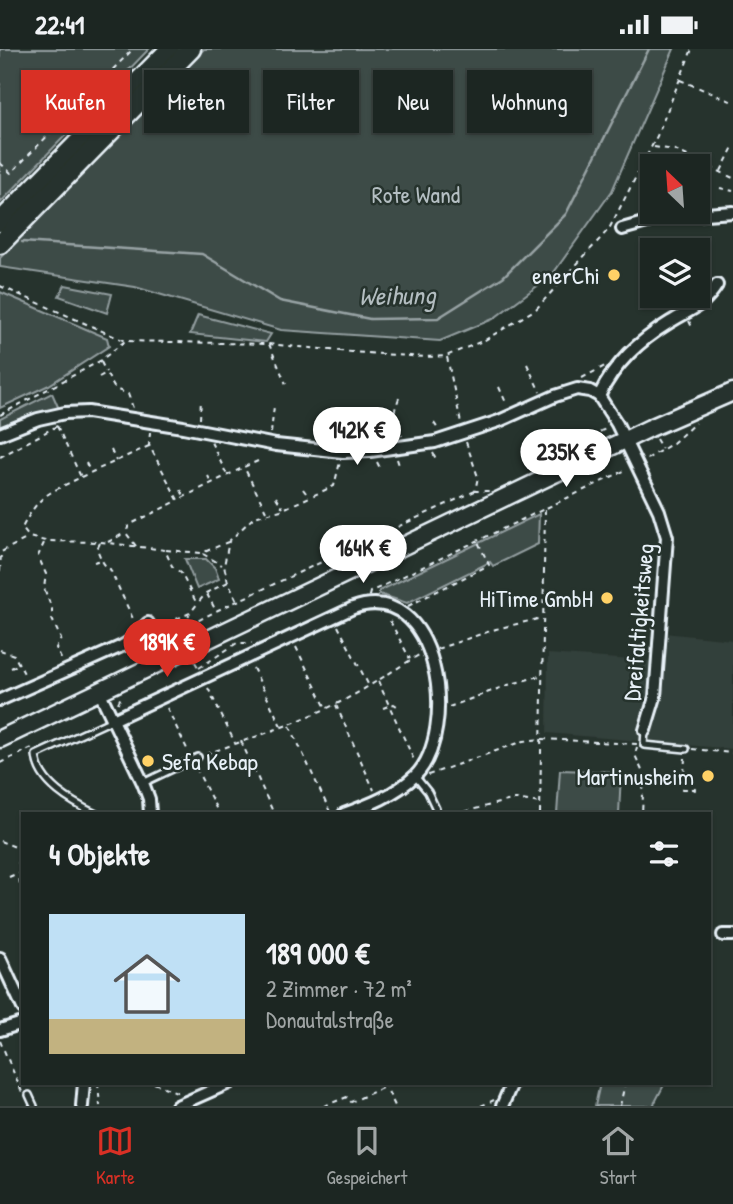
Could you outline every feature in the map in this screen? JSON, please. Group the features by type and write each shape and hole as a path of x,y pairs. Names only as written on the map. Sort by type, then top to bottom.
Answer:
{"highway":[{"path":"0,222 170,49"},
{"path":"0,244 191,49"}],"main road":[{"path":"0,739 624,440 733,392"}],"street":[{"path":"622,229 665,217 733,212"},
{"path":"0,434 38,419 54,421 88,412 270,444 343,452 435,442 577,389 590,391 599,397 609,376 625,355 670,322 702,305 717,285"},
{"name":"Dreifaltigkeitsweg","path":"599,397 609,409 661,516 667,543 655,698 645,730"},
{"path":"113,720 201,673 247,657 366,604 382,604 401,610 414,624 429,651 435,676 438,711 431,748 417,774 396,791 349,812"},
{"path":"0,701 125,645 144,627"},
{"path":"99,691 143,783 149,799 150,812"},
{"path":"0,958 21,1004"},
{"path":"0,1030 21,1024"},
{"path":"82,1106 84,1085"},
{"path":"182,1104 225,1085"},
{"path":"502,1106 511,1085"}],"lane":[{"path":"92,812 69,801 50,781 36,755 113,720"},
{"path":"645,730 641,745 686,749"},
{"path":"143,783 198,757"},
{"path":"417,774 436,809"},
{"path":"26,1095 34,1106"}],"path":[{"path":"0,163 11,173 134,49"},
{"path":"0,286 125,341 268,344 446,356 485,340 536,309 609,229 652,147 692,49"},
{"path":"680,80 733,102"},
{"path":"652,147 675,150 733,178"},
{"path":"721,171 733,147"},
{"path":"720,188 733,191"},
{"path":"0,415 29,402 100,361 125,341"},
{"path":"268,344 286,384"},
{"path":"446,356 463,433 478,477 475,491"},
{"path":"100,361 115,389 128,394 136,419"},
{"path":"527,364 545,401"},
{"path":"576,382 605,366"},
{"path":"99,377 106,373"},
{"path":"499,387 512,415"},
{"path":"399,398 393,415 406,447"},
{"path":"201,399 205,431 227,476"},
{"path":"270,444 274,406"},
{"path":"0,457 54,421 81,477"},
{"path":"150,422 149,445 178,500"},
{"path":"366,604 370,592 636,465 673,443 695,423"},
{"path":"363,426 370,441 370,451"},
{"path":"149,445 42,497 33,506 22,528 29,537 45,541 101,542 202,553 224,566"},
{"path":"111,450 116,461"},
{"path":"202,553 229,541 254,517 283,509 334,486 343,452"},
{"path":"107,543 126,533 129,525 258,461"},
{"path":"86,463 91,473"},
{"path":"244,467 266,512"},
{"path":"208,476 212,483"},
{"path":"303,489 309,497"},
{"path":"181,490 185,497"},
{"path":"228,582 206,593 190,613 187,628 217,610 475,491 492,491"},
{"path":"276,497 283,509"},
{"path":"540,812 545,508"},
{"path":"126,533 136,546"},
{"path":"0,571 1,552 29,537"},
{"path":"45,541 38,557 46,575 44,588 52,609 52,619 61,639 56,648 67,672"},
{"path":"229,541 224,566 237,601"},
{"path":"401,610 489,565 477,541"},
{"path":"101,542 97,549 105,567 110,569 144,627 160,626 190,613"},
{"path":"165,550 172,566 181,573 197,604"},
{"path":"94,562 102,559"},
{"path":"206,593 223,618"},
{"path":"382,604 410,660"},
{"path":"334,617 369,687"},
{"path":"198,757 290,725 326,709 429,651 496,629 542,618"},
{"path":"292,637 326,709"},
{"path":"201,673 236,642 249,642"},
{"path":"154,644 158,650"},
{"path":"0,650 14,655 32,688"},
{"path":"247,657 282,727"},
{"path":"195,662 235,744"},
{"path":"11,668 19,664"},
{"path":"438,711 543,675"},
{"path":"378,681 408,746 417,774 427,775 509,745 541,739 641,745 635,755 644,775 642,812"},
{"path":"336,704 379,800"},
{"path":"383,708 394,704 397,706"},
{"path":"290,725 330,812"},
{"path":"393,729 399,726"},
{"path":"343,736 349,733"},
{"path":"241,741 273,812"},
{"path":"402,749 408,746"},
{"path":"0,763 37,747"},
{"path":"296,750 301,748"},
{"path":"694,794 695,789 683,789 686,749 733,753"},
{"path":"350,753 356,750"},
{"path":"306,771 311,769"},
{"path":"359,772 365,769"},
{"path":"676,783 683,783"},
{"path":"315,792 320,789"},
{"path":"463,812 515,799 540,803"},
{"path":"0,841 21,850"},
{"path":"0,846 7,842"},
{"path":"18,849 20,887"},
{"path":"9,877 19,872"},
{"path":"0,1041 21,1085"},
{"path":"21,1085 26,1095"},
{"path":"99,1085 100,1106"},
{"path":"159,1085 178,1093 182,1104"},
{"path":"351,1102 385,1085 395,1106"},
{"path":"620,1106 625,1085"},
{"path":"324,1106 346,1097 355,1106"}],"shaded area":[{"path":"664,633 733,640 733,749 547,733 548,654 661,662"}],"green space":[{"path":"0,49 149,49 129,70 21,70 21,133 68,133 0,203"},
{"name":"Rote Wand","path":"204,49 674,49 612,191 552,275 493,319 440,341 281,330 135,287 0,267 0,258 122,133 130,133 130,125 144,110 144,133 249,133 249,70 184,70"},
{"path":"65,285 112,294 107,313 59,296"},
{"path":"0,292 107,338 109,346 49,385 0,408"},
{"path":"198,315 271,334 266,342 190,334"},
{"path":"52,393 59,409 0,429 0,419"},
{"path":"539,514 538,544 493,566 490,562 407,603 379,594 379,591"},
{"path":"185,559 206,559 215,568 219,579 197,589"},
{"path":"560,770 621,772 619,812 557,812"},
{"path":"600,1085 664,1085 653,1106 595,1106"}],"waterway":[{"name":"Weihung","path":"22,242 202,254 280,301 370,319 438,318 503,277 566,214 649,49"}],"place":[{"name":"enerChi","path":"614,275"},
{"name":"HiTime GmbH","path":"607,598"},
{"name":"Sefa Kebap","path":"148,761"},
{"name":"Martinusheim","path":"708,776"}]}
